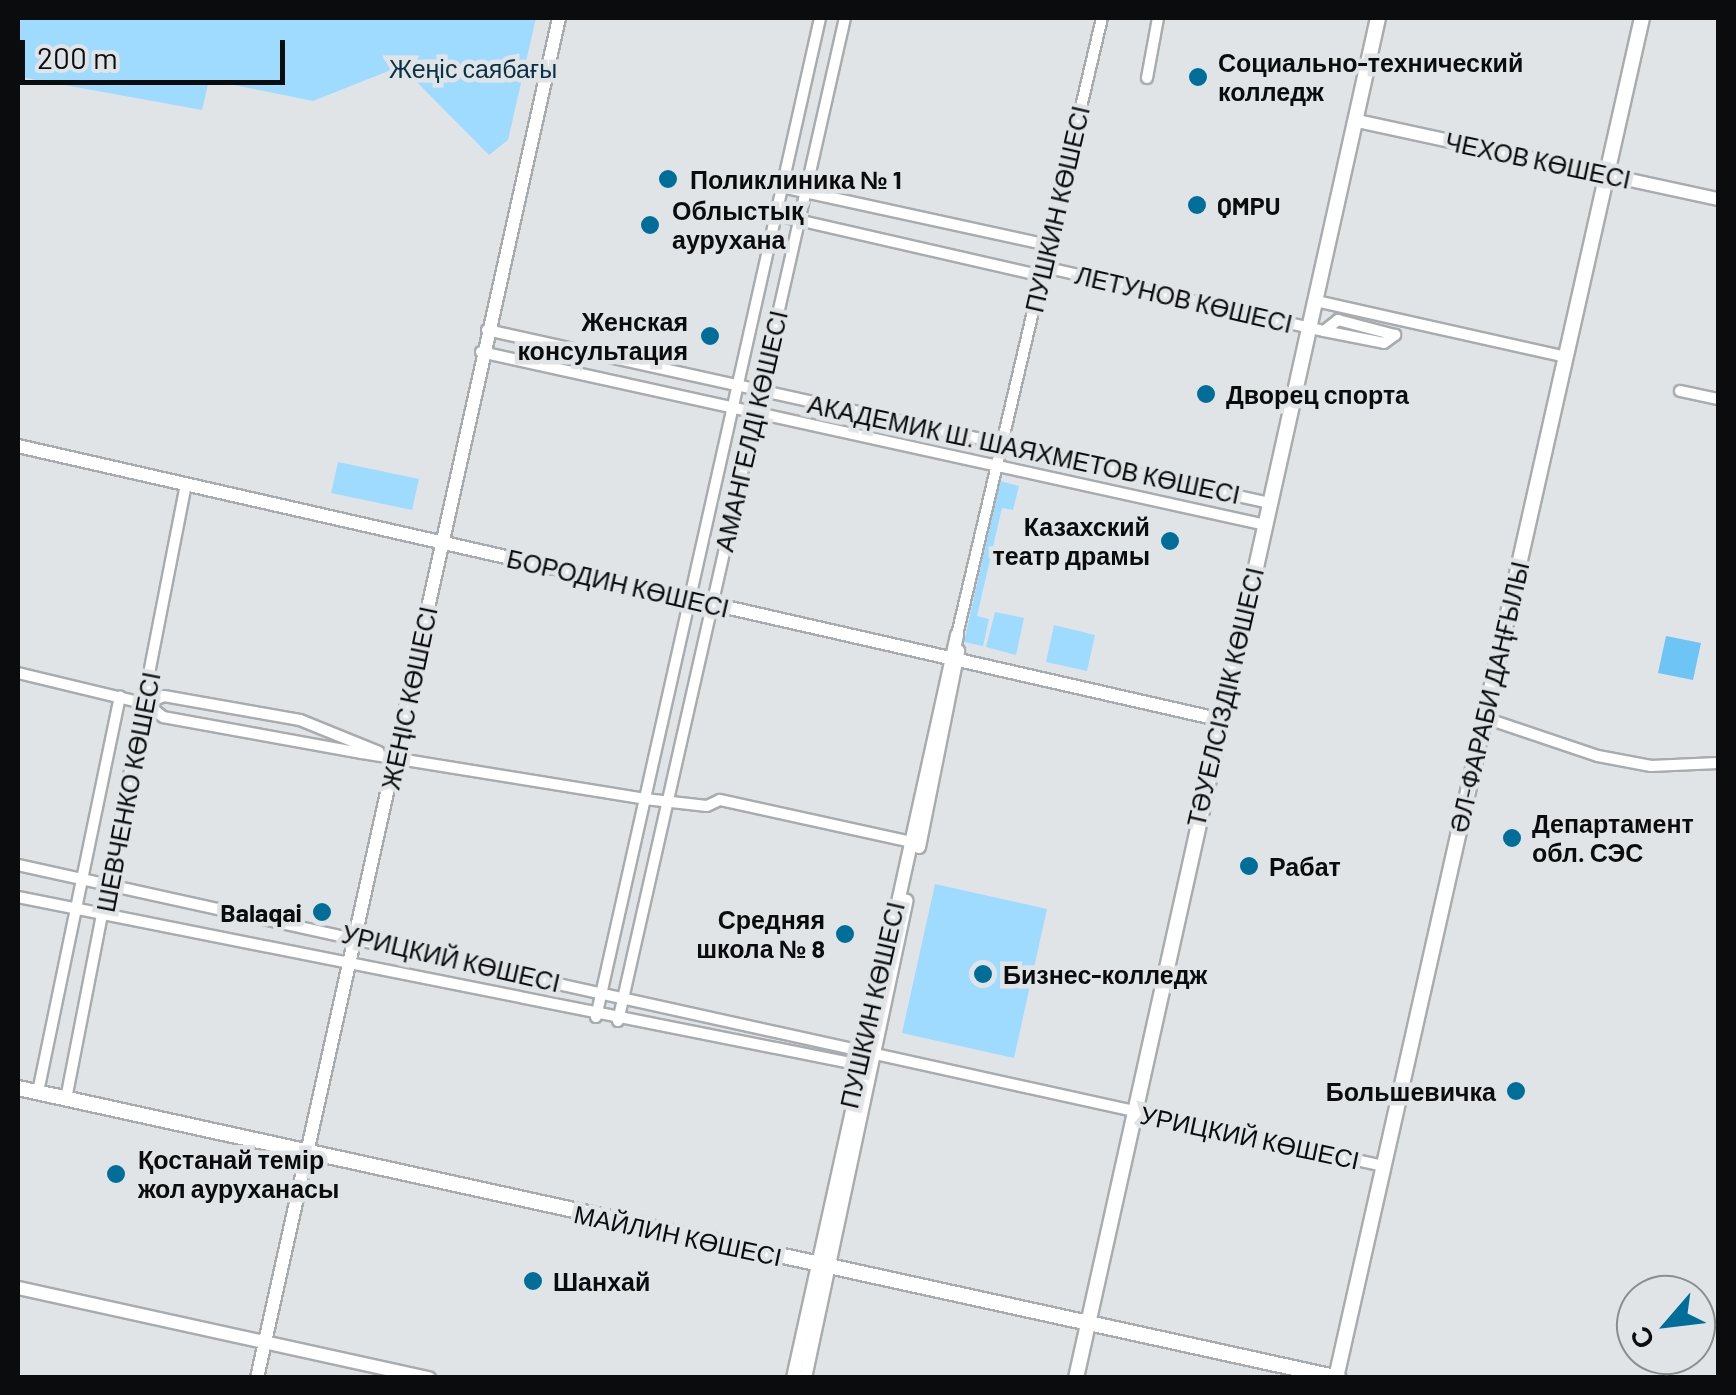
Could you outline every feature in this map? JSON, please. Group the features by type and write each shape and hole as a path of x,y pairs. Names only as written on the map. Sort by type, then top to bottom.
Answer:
{"main road":[{"name":"ТӘУЕЛСІЗДІК КӨШЕСІ","path":"1076,1378 1218,719 1317,329 1316,301 1378,18"},
{"name":"ӘЛ-ФАРАБИ ДАҢҒЫЛЫ","path":"1337,1377 1642,18"},
{"name":"МАЙЛИН КӨШЕСІ","path":"18,1088 1337,1377"}],"street":[{"name":"ЖЕҢІС КӨШЕСІ","path":"256,1378 398,754 481,352 559,18"},
{"name":"АМАНГЕЛДІ КӨШЕСІ","path":"596,1017 820,18"},
{"name":"АМАНГЕЛДІ КӨШЕСІ","path":"618,1021 845,18"},
{"name":"ПУШКИН КӨШЕСІ","path":"805,1378 809,1328 821,1266 994,464 1102,18"},
{"path":"1147,78 1158,18"},
{"name":"ЧЕХОВ КӨШЕСІ","path":"1357,121 1718,199"},
{"name":"ЛЕТУНОВ КӨШЕСІ","path":"782,187 1049,245"},
{"name":"ЛЕТУНОВ КӨШЕСІ","path":"776,216 1384,343 1395,335 1338,320 1317,329"},
{"path":"1316,301 1566,357"},
{"name":"АКАДЕМИК Ш. ШАЯХМЕТОВ КӨШЕСІ","path":"486,330 1270,503"},
{"name":"АКАДЕМИК Ш. ШАЯХМЕТОВ КӨШЕСІ","path":"481,352 1265,525"},
{"path":"1680,390 1718,399"},
{"path":"898,444 903,422"},
{"name":"БОРОДИН КӨШЕСІ","path":"18,446 1218,719"},
{"path":"1132,496 1135,472"},
{"name":"ШЕВЧЕНКО КӨШЕСІ","path":"66,1099 147,704 186,484"},
{"path":"18,673 147,704 163,716 645,799 668,798 707,806 720,800 915,843"},
{"name":"ШЕВЧЕНКО КӨШЕСІ","path":"38,1092 120,696"},
{"path":"147,704 164,696 300,720 379,752"},
{"path":"1484,718 1598,756 1651,766 1718,763"},
{"name":"УРИЦКИЙ КӨШЕСІ","path":"18,865 602,992 867,1059"},
{"name":"УРИЦКИЙ КӨШЕСІ","path":"18,897 350,962 596,1017 867,1059 1384,1166"},
{"path":"18,1288 429,1378"},
{"name":"ПУШКИН КӨШЕСІ","path":"792,1378 809,1328"}],"green space":[{"name":"Жеңіс саябағы","path":"18,18 536,18 508,140 489,155 401,66 313,101 209,80 202,110 26,78 18,83"},
{"path":"338,462 419,479 412,510 331,493"},
{"path":"1000,481 1019,486 1013,510 1002,508 977,616 989,619 983,646 964,642"},
{"path":"995,612 1024,618 1016,655 986,647"},
{"path":"1054,625 1095,635 1087,671 1046,662"},
{"path":"935,884 1047,909 1014,1058 902,1033"}],"shaded area":[{"path":"1666,636 1701,643 1693,680 1658,673"}],"place":[{"name":"Социально-технический колледж","path":"1198,77"},
{"name":"Поликлиника № 1","path":"668,179"},
{"name":"QMPU","path":"1197,205"},
{"name":"Облыстық аурухана","path":"650,225"},
{"name":"Женская консультация","path":"710,336"},
{"name":"Дворец спорта","path":"1206,394"},
{"name":"Казахский театр драмы","path":"1170,541"},
{"name":"Департамент обл. СЭС","path":"1512,838"},
{"name":"Рабат","path":"1249,866"},
{"name":"Balaqai","path":"322,912"},
{"name":"Средняя школа № 8","path":"845,934"},
{"name":"Бизнес-колледж","path":"983,974"},
{"name":"Большевичка","path":"1516,1091"},
{"name":"Қостанай темір жол ауруханасы","path":"116,1174"},
{"name":"Шанхай","path":"533,1281"}]}
